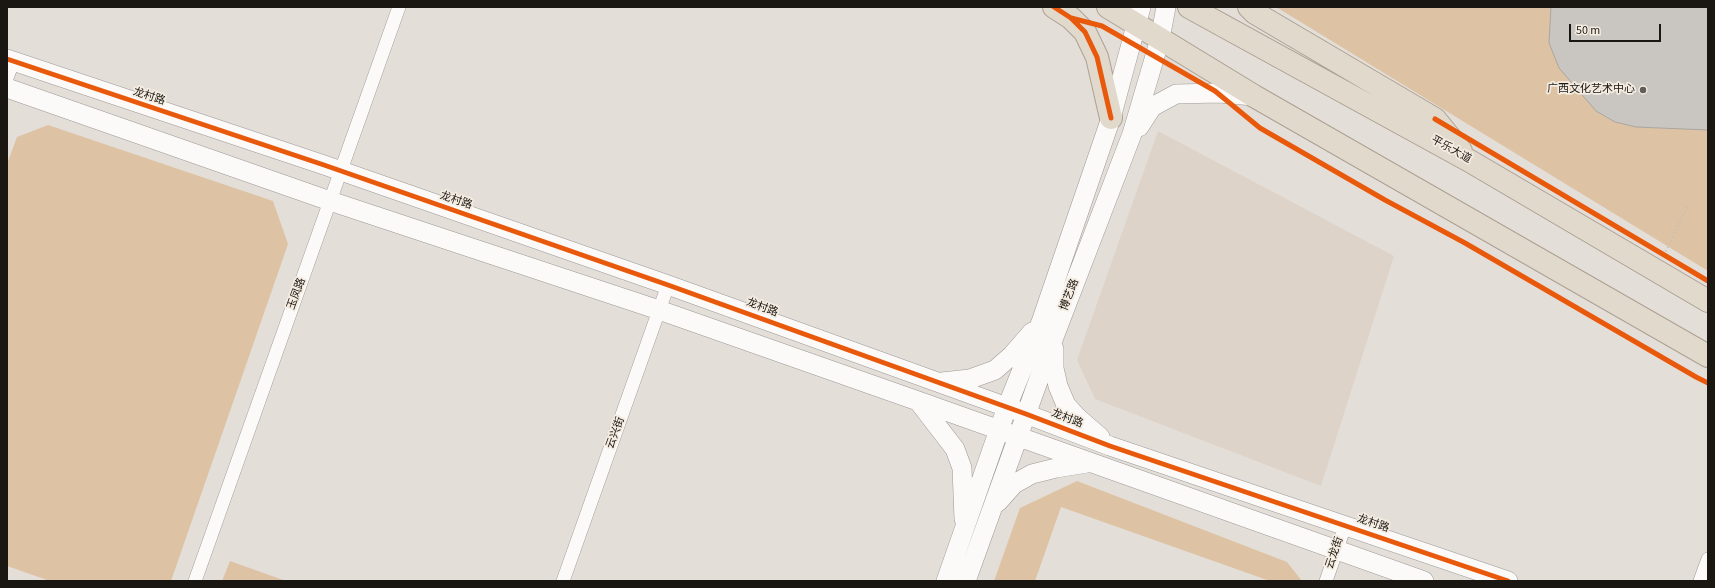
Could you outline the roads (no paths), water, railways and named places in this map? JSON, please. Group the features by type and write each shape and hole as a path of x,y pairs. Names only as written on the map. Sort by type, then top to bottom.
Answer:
{"highway":[{"path":"1054,7 1071,18 1085,32 1097,57 1111,118"},
{"path":"1108,7 1139,16 1160,39 1254,96 1705,357"},
{"name":"平乐大道","path":"1189,7 1468,160 1708,301"},
{"path":"1249,7 1255,13 1435,119 1468,160"}],"street":[{"name":"玉凤路","path":"195,581 399,7"},
{"name":"博艺路","path":"966,581 1054,337 1129,141 1160,39 1166,7"},
{"name":"博艺路","path":"946,581 1007,407 1041,322 1111,118 1139,16"},
{"name":"龙村路","path":"9,66 341,171 668,285 1007,407 1110,446 1508,581"},
{"path":"7,88 330,201 659,310 1424,581"},
{"path":"1129,141 1152,107 1176,94 1254,96"},
{"name":"云兴街","path":"563,581 668,285"},
{"path":"937,382 970,379 994,370 1012,355 1041,322"},
{"path":"1054,337 1054,368 1058,386 1066,405 1078,418 1110,446"},
{"path":"918,401 955,449 962,468 964,531"},
{"path":"991,511 1014,484 1032,474 1056,468 1091,463"},
{"name":"云龙街","path":"1326,581 1345,526"},
{"path":"1700,581 1708,559"}],"place":[{"name":"广西文化艺术中心","path":"1643,90"}]}
